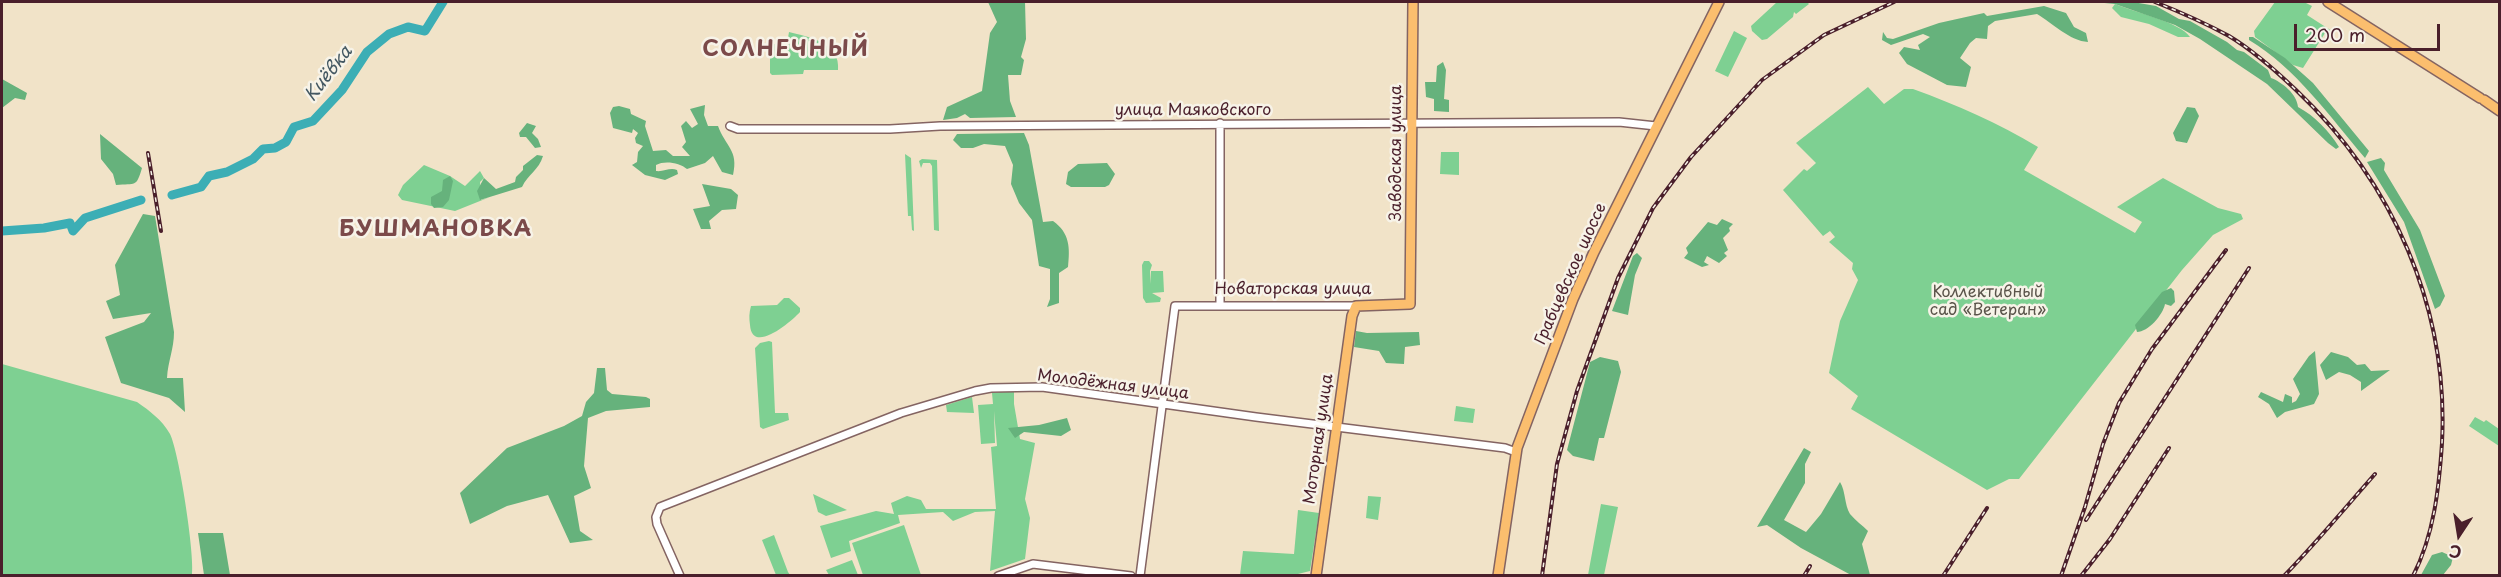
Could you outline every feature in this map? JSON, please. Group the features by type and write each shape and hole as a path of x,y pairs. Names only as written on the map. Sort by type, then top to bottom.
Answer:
{"main road":[{"name":"Заводская улица","path":"1410,304 1413,2"},
{"name":"Грабцевское шоссе","path":"1498,576 1516,452 1573,300 1656,126 1719,2"},
{"path":"2328,2 2499,111"},
{"name":"Новаторская улица","path":"1356,306 1410,304"},
{"name":"Моторная улица","path":"1316,576 1350,328 1356,306"}],"street":[{"name":"улица Маяковского","path":"730,126 738,129 860,130 1025,125 1619,122 1656,126"},
{"path":"1220,123 1220,304"},
{"name":"Новаторская улица","path":"1161,405 1175,306 1220,304 1356,306"},
{"name":"Молодёжная улица","path":"680,576 657,524 657,513 660,507 895,415 975,391 1042,387 1161,405 1504,448 1516,452"},
{"path":"1140,576 1161,405"},
{"path":"998,576 1033,564 1131,576"}],"green space":[{"path":"988,2 1025,2 1026,39 1021,57 1024,60 1021,75 1008,75 1010,101 1016,117 970,118 965,114 943,120 947,107 982,91 990,33 997,22"},
{"path":"1777,2 1807,2 1809,4 1796,14 1794,12 1793,17 1767,39 1762,40 1752,31 1751,26"},
{"path":"2094,2 2133,2 2156,6 2179,19 2190,21 2244,52 2268,70 2271,78 2288,89 2298,107 2321,124 2339,147 2336,149 2328,143 2267,84 2200,39 2175,25 2115,4"},
{"path":"2275,2 2304,2 2312,6 2307,15 2335,33 2332,37 2325,33 2303,68 2293,65 2255,37 2254,31"},
{"path":"2115,4 2167,22 2190,37 2178,37 2149,24 2121,17 2112,8"},
{"path":"2044,6 2066,13 2074,27 2086,33 2088,42 2068,35 2037,14 1995,21 1988,26 1987,39 1976,38 1960,58 1971,67 1966,87 1947,85 1907,64 1899,53 1904,47 1920,50 1918,45 1930,37 1923,34 1891,45 1882,40 1883,32 1887,38 1893,39 1939,23 1984,13 1987,16"},
{"path":"1734,31 1747,38 1728,77 1715,71"},
{"path":"789,32 814,39 829,47 838,61 838,70 804,70 803,74 772,75 770,73 771,44 787,44"},
{"path":"2249,37 2253,37 2285,58 2313,83 2369,151 2365,158 2297,79 2266,51 2249,40"},
{"path":"1443,62 1446,70 1444,99 1449,100 1449,112 1434,111 1434,99 1426,97 1425,82 1436,82 1437,66"},
{"path":"2,79 27,93 25,100 15,98 2,108"},
{"name":"Коллективный сад «Ветеран»","path":"1868,87 1884,104 1904,89 1913,89 1977,115 2023,138 2038,147 2024,170 2135,233 2142,222 2117,207 2163,178 2218,208 2241,214 2243,219 2213,235 2182,270 2019,479 2009,479 1987,490 1851,409 1858,396 1829,373 1840,321 1858,280 1852,269 1853,263 1829,242 1835,237 1830,231 1823,236 1783,190 1804,169 1807,171 1816,163 1796,143"},
{"path":"705,105 704,115 708,126 718,126 733,154 733,175 722,172 713,156 705,163 687,169 672,163 656,165 656,171 677,170 678,174 665,180 645,175 632,165 637,162 638,152 643,146 636,143 635,138 638,133 633,129 632,133 613,128 610,113 613,107 619,106 630,109 631,114 646,121 645,126 653,151 666,150 673,156 690,156 682,147 686,142 681,126 686,121 692,128 698,124 690,109"},
{"path":"2187,107 2195,108 2199,116 2187,143 2176,141 2173,133"},
{"path":"527,123 536,126 532,133 538,139 541,147 535,148 526,137 520,137 519,133"},
{"path":"1024,133 1029,145 1043,222 1053,221 1059,226 1066,236 1069,247 1068,267 1059,273 1059,303 1047,307 1050,299 1050,269 1039,266 1032,220 1019,203 1011,184 1013,165 1005,146 984,144 973,148 961,148 953,140 957,134"},
{"path":"100,134 142,168 136,182 116,185 113,174 101,159"},
{"path":"1441,152 1459,152 1459,175 1440,174"},
{"path":"905,154 911,158 914,231 911,216 908,216"},
{"path":"537,155 543,156 541,161 522,187 480,200 477,191 484,178 496,189 515,182 523,166"},
{"path":"2381,158 2385,163 2384,170 2420,230 2445,296 2440,306 2435,309 2404,222 2367,162"},
{"path":"922,159 937,160 939,231 934,230 932,166 930,163 923,163 921,168 919,161"},
{"path":"1107,163 1115,174 1109,185 1071,187 1066,184 1068,172 1078,164"},
{"path":"424,165 450,176 465,186 480,171 484,178 480,182 481,200 490,197 455,211 402,200 398,195 403,185"},
{"path":"450,176 453,181 449,200 443,207 434,208 431,204 431,197 442,191 443,180"},
{"path":"702,184 731,189 738,195 736,209 722,210 709,221 711,229 701,229 693,209 710,206"},
{"path":"143,214 155,216 174,332 167,378 183,378 185,412 169,398 121,383 105,337 144,322 151,313 113,319 106,301 120,295 115,265"},
{"path":"1722,219 1733,224 1723,238 1728,250 1724,253 1727,256 1719,263 1707,256 1704,262 1709,265 1702,267 1684,258 1688,253 1686,248 1708,222 1717,225"},
{"path":"1637,253 1642,258 1635,275 1628,315 1612,311 1633,256"},
{"path":"1144,261 1149,261 1152,265 1150,271 1151,284 1151,271 1163,271 1164,292 1152,293 1161,298 1160,302 1146,303 1143,298 1142,265"},
{"path":"2171,288 2174,291 2175,302 2171,306 2165,304 2154,322 2146,329 2137,332 2135,325 2162,292"},
{"path":"784,298 789,298 800,308 800,312 772,334 757,337 752,333 749,320 751,306 777,305"},
{"path":"1356,331 1367,333 1419,332 1420,345 1405,347 1404,364 1386,363 1379,351 1354,347"},
{"path":"772,342 775,413 788,413 789,420 763,429 760,427 755,348 760,343"},
{"path":"2315,351 2319,394 2314,404 2285,412 2277,418 2269,404 2258,397 2261,392 2283,402 2285,394 2292,397 2292,403 2296,401 2300,394 2293,379"},
{"path":"2331,352 2348,357 2357,365 2365,364 2371,371 2390,370 2361,391 2361,382 2350,375 2339,372 2326,380 2320,365"},
{"path":"1600,357 1618,361 1621,372 1604,438 1599,438 1594,461 1573,456 1567,450 1590,362"},
{"path":"2,364 137,402 159,420 170,434 178,461 189,526 192,575 2,575"},
{"path":"597,368 605,368 607,390 612,394 646,397 650,399 650,407 606,411 588,418 584,466 591,488 574,496 580,531 593,540 570,543 548,495 507,506 470,524 460,493 507,448 564,426 582,416 586,402 594,393"},
{"path":"1014,392 1020,439 1035,443 1025,499 1030,518 1025,559 990,571 995,511 975,512 953,521 943,512 898,515 900,523 849,541 851,551 831,558 820,526 876,511 894,514 891,503 907,496 921,500 926,509 996,509 991,447 997,446 994,411 995,443 981,444 978,405 993,404 992,393"},
{"path":"972,397 974,413 947,412 946,405"},
{"path":"1456,406 1475,409 1473,423 1454,421"},
{"path":"2475,417 2484,422 2486,420 2499,429 2499,446 2469,426"},
{"path":"1067,418 1071,430 1061,436 1024,432 1015,438 1008,428 1039,425"},
{"path":"1804,448 1811,452 1805,464 1805,483 1784,520 1806,532 1821,514 1840,482 1850,514 1868,531 1862,544 1870,575 1851,575 1801,548 1767,525 1757,527"},
{"path":"813,494 847,510 826,516 818,512"},
{"path":"1368,496 1381,497 1378,520 1366,518"},
{"path":"1601,504 1618,507 1604,575 1588,575"},
{"path":"1298,510 1319,513 1310,571 1294,575 1240,575 1243,551 1294,554"},
{"path":"904,525 921,575 863,575 852,543"},
{"path":"198,533 223,533 230,575 204,575"},
{"path":"774,535 790,575 776,575 762,540"},
{"path":"2442,552 2453,557 2451,565 2443,575 2421,575 2432,555"},
{"path":"852,560 858,575 829,575 826,570"}],"waterway":[{"name":"Киёвка","path":"172,195 201,187 209,176 227,172 253,159 263,149 275,148 286,142 294,127 313,121 342,90 367,52 389,34 408,27 425,31 443,2"},
{"name":"Киёвка","path":"2,231 44,228 70,223 73,231 85,218 141,200"}],"railway":[{"path":"1542,576 1557,464 1577,391 1618,278 1653,208 1691,157 1762,80 1824,35 1894,2"},
{"path":"2155,2 2229,36 2264,61 2296,90 2330,126 2361,165 2387,207 2408,250 2424,296 2436,344 2442,393 2442,443 2437,494 2431,528 2413,576"},
{"path":"148,153 161,231"},
{"path":"2061,576 2085,507 2103,444 2119,403 2152,349 2226,250"},
{"path":"2086,520 2249,268"},
{"path":"2081,576 2110,539 2169,448"},
{"path":"2284,576 2375,474"},
{"path":"1943,576 1987,508"},
{"path":"1804,576 1810,566"}],"district":[{"name":"СОЛНЕЧНЫЙ","path":"786,50"},
{"name":"БУШМАНОВКА","path":"436,230"}]}
